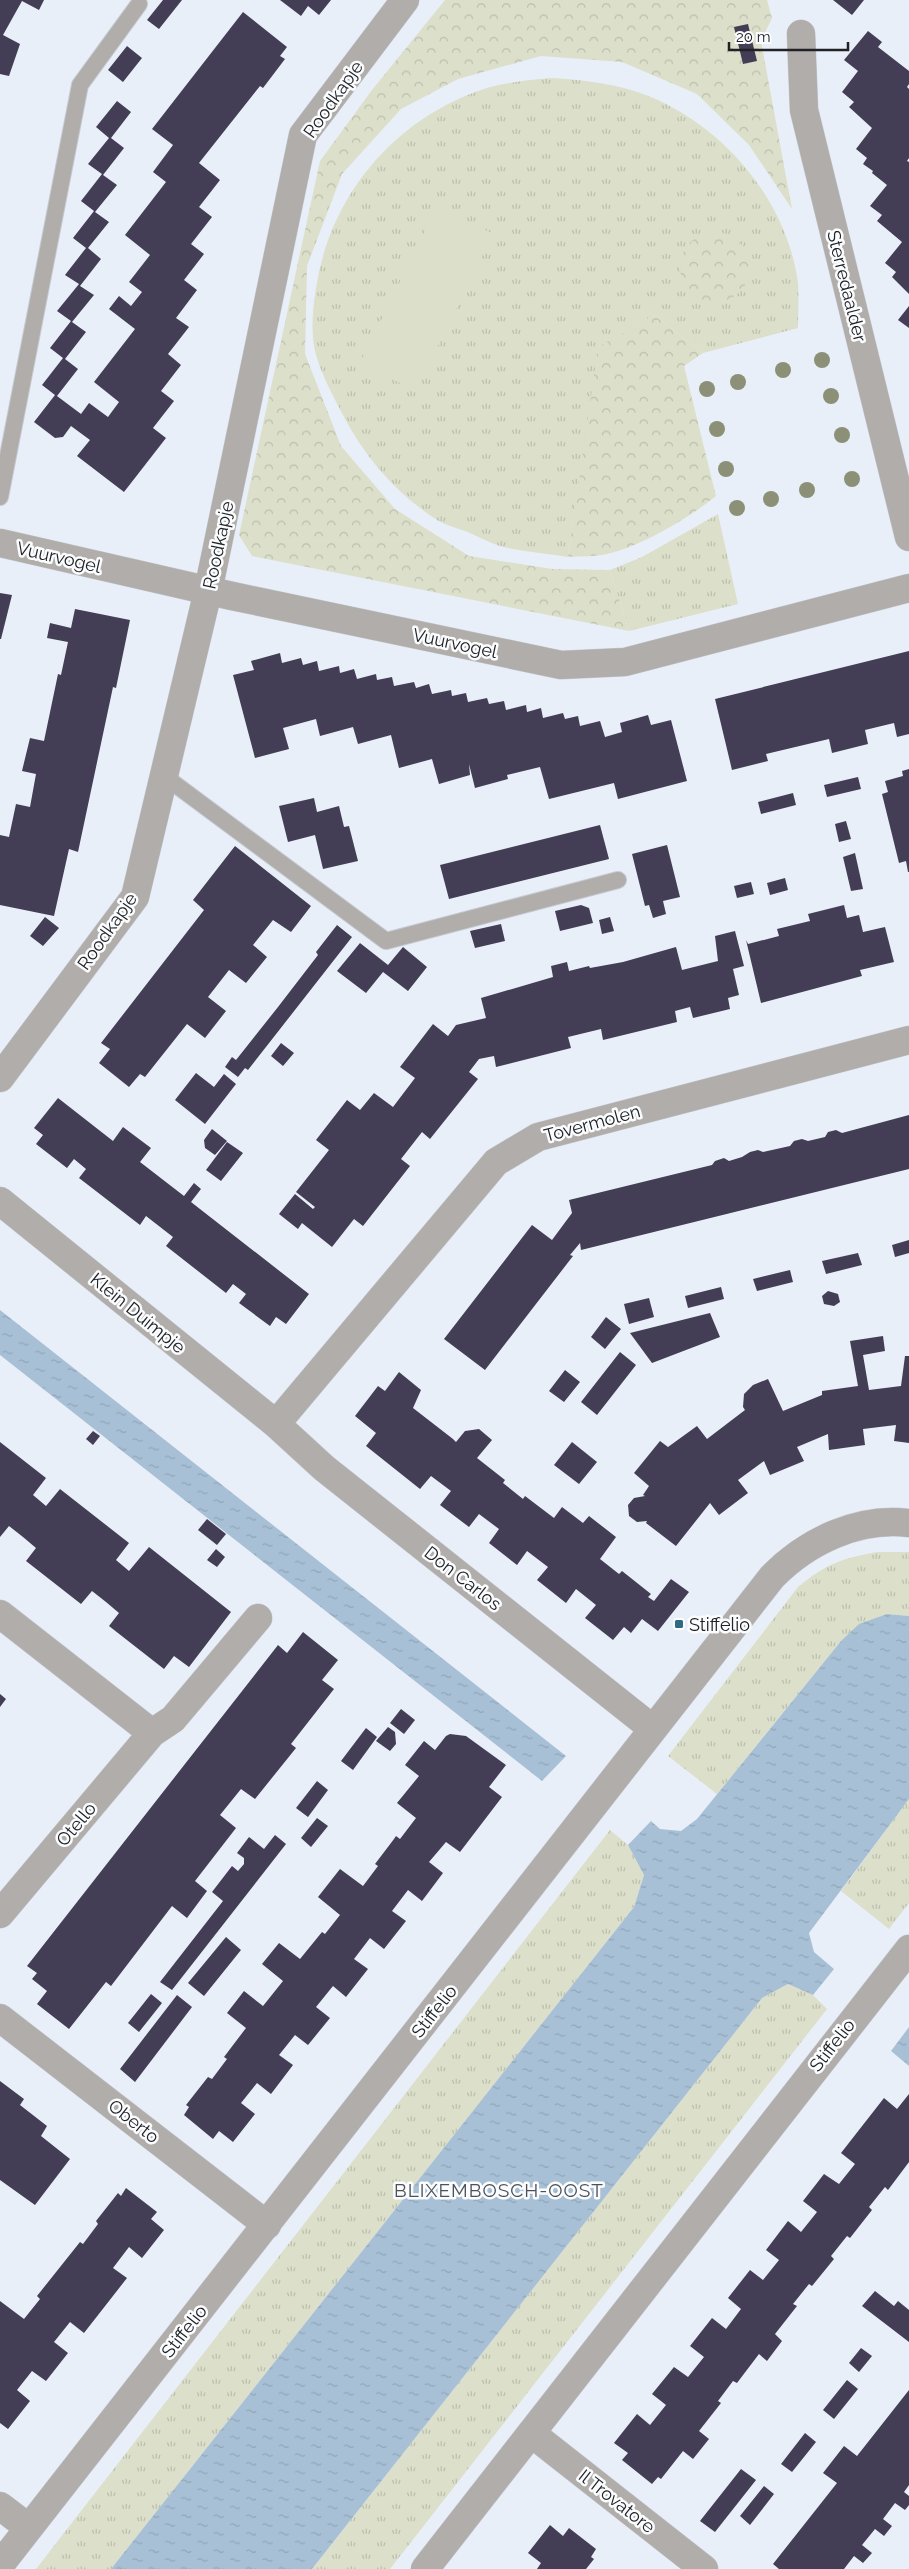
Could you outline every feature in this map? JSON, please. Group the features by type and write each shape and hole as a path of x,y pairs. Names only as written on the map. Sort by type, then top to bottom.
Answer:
{"street":[{"name":"Roodkapje","path":"0,1078 135,897 208,591 303,135 405,0"},
{"name":"Sterredaalder","path":"801,34 804,110 909,537"},
{"name":"Vuurvogel","path":"0,543 208,591 561,665 625,662 909,588"},
{"name":"Tovermolen","path":"276,1424 496,1162 538,1137 909,1040"},
{"name":"Klein Duimpje","path":"0,1201 276,1424"},
{"name":"Don Carlos","path":"276,1424 324,1468 653,1729"},
{"name":"Stiffelio","path":"0,2565 772,1577 788,1560 810,1546 858,1527 880,1523 909,1523"},
{"path":"0,1614 152,1733"},
{"name":"Otello","path":"0,1914 152,1733 174,1719 258,1618"},
{"name":"Stiffelio","path":"425,2569 909,1949"},
{"name":"Oberto","path":"0,2018 267,2225"},
{"name":"Il Trovatore","path":"531,2433 704,2569"},
{"path":"0,2506 28,2528"}],"lane":[{"path":"0,497 80,85 139,4"},
{"path":"164,776 386,941 618,880"}],"green space":[{"path":"445,0 767,0 772,18 761,41 792,209 749,145 697,94 622,62 541,56 458,79 401,109 342,174 307,266 305,354 341,446 395,509 469,556 552,569 610,570 629,631 252,556 239,535 320,161 372,90"},
{"path":"551,78 602,83 627,89 651,97 678,111 704,128 728,148 748,171 766,197 781,224 792,253 798,283 798,328 703,353 654,315 599,347 568,557 512,549 494,544 437,520 409,499 373,461 353,432 332,395 322,371 316,355 313,335 315,292 328,241 341,211 357,184 377,159 425,117 454,101 492,87"},
{"path":"437,206 493,234 416,391 360,363"},
{"path":"715,232 734,238 744,248 750,267 744,286 734,296 715,302 696,296 686,286 680,267 686,248 696,238"},
{"path":"654,315 703,353 684,366 716,496 679,522 636,544 602,555 568,557 598,347"},
{"path":"718,514 738,604 629,631 610,570 642,557"},
{"path":"877,1552 909,1552 909,1616 887,1614 841,1641 717,1794 668,1756 798,1587 818,1572 835,1563"},
{"path":"909,1799 909,1903 889,1929 841,1891"},
{"path":"610,1830 628,1845 644,1875 634,1907 111,2569 36,2569"},
{"path":"788,1984 813,1995 827,2009 390,2569 312,2569 762,1998"}],"water":[{"path":"0,1310 566,1756 542,1781 0,1355"},
{"path":"887,1614 909,1616 909,1799 809,1933 814,1952 834,1969 813,1995 788,1984 762,1998 312,2569 111,2569 634,1907 644,1875 628,1845 651,1821 660,1829 681,1831 697,1819 841,1641 859,1624"},
{"path":"909,2027 909,2066 891,2051"}],"building":[{"path":"0,0 44,0 39,10 22,1 3,35 20,44 9,76 0,74"},
{"path":"163,0 182,0 159,29 147,20"},
{"path":"280,0 331,0 319,15 308,6 301,16"},
{"path":"833,0 864,0 852,15"},
{"path":"243,12 287,47 280,56 285,59 263,88 260,86 199,163 220,180 199,207 212,217 191,244 204,254 184,280 197,290 176,318 189,327 168,354 181,365 161,391 174,401 153,428 166,438 124,492 77,456 90,440 71,426 63,437 55,438 34,422 55,395 42,385 63,358 50,348 71,321 57,311 79,284 65,275 86,248 73,238 94,211 81,201 102,174 88,164 109,138 96,127 117,101 131,112 111,138 124,148 103,175 117,185 95,212 109,222 88,248 101,259 80,286 94,295 72,322 86,332 65,359 78,369 57,396 81,414 89,403 108,417 119,402 94,382 135,329 109,309 119,296 131,306 142,292 129,282 150,255 125,235 166,182 153,172 173,145 152,129"},
{"path":"748,24 757,61 743,64 734,27"},
{"path":"868,31 882,42 878,47 909,71 909,84 907,87 909,89 909,158 907,161 909,162 909,294 892,277 896,272 885,263 902,242 877,221 882,215 870,206 887,185 863,164 867,158 856,149 872,128 849,107 854,102 842,92 858,71 844,60"},
{"path":"127,46 142,58 123,82 108,70"},
{"path":"909,306 909,328 898,320"},
{"path":"0,593 12,595 1,639 0,639"},
{"path":"75,609 130,620 116,688 113,687 78,852 69,849 54,916 0,905 0,835 9,837 16,804 30,807 36,774 22,771 30,738 44,741 58,674 61,675 68,642 47,638 50,623 71,628"},
{"path":"909,651 909,734 897,737 894,723 865,730 868,744 832,753 829,739 766,754 768,761 732,770 715,699"},
{"path":"280,653 282,663 301,658 303,665 317,661 319,671 339,666 340,673 354,669 357,679 376,674 377,680 392,677 394,686 414,682 416,688 429,684 432,694 451,690 452,696 466,693 468,702 487,698 489,704 504,701 506,710 526,705 527,712 541,708 543,718 563,713 565,719 578,716 580,726 600,721 605,737 622,732 620,723 648,715 651,725 671,720 687,781 618,799 614,783 549,799 540,767 507,775 508,779 475,788 469,764 470,775 439,784 432,759 399,768 391,735 358,744 353,727 320,736 316,719 283,728 289,749 255,758 233,675 254,670 251,661"},
{"path":"909,769 908,872 906,861 899,863 882,794 888,792 885,781 903,776 902,771"},
{"path":"858,777 861,789 827,797 824,785"},
{"path":"793,793 796,805 761,814 758,802"},
{"path":"314,798 317,812 339,806 344,827 349,826 358,861 323,869 315,835 288,842 279,806"},
{"path":"846,821 851,839 839,842 835,824"},
{"path":"600,825 609,859 449,899 440,865"},
{"path":"667,845 680,897 663,901 666,914 653,918 649,905 645,906 632,854"},
{"path":"235,846 311,906 291,932 273,920 253,945 267,957 246,983 229,970 208,997 226,1011 205,1038 187,1024 145,1077 140,1074 129,1087 99,1063 110,1049 101,1043 204,910 193,900"},
{"path":"855,853 863,889 851,891 843,857"},
{"path":"785,878 788,890 770,895 767,883"},
{"path":"751,882 754,894 737,898 734,886"},
{"path":"581,905 589,908 593,923 560,931 555,911"},
{"path":"844,905 847,918 859,915 863,932 885,927 894,962 860,970 862,976 761,1003 746,940 748,944 779,936 777,929 810,921 808,914"},
{"path":"45,917 59,928 43,946 30,936"},
{"path":"610,917 614,931 602,934 599,920"},
{"path":"501,924 505,941 475,948 470,931"},
{"path":"337,925 352,937 248,1070 245,1068 238,1077 225,1067 232,1057 236,1060 278,1007 318,955 316,952"},
{"path":"735,931 744,966 733,969 739,995 728,998 730,1009 693,1018 690,1007 675,1011 677,1022 603,1040 601,1029 568,1037 571,1048 496,1067 494,1056 479,1059 469,1072 478,1079 430,1139 422,1132 401,1159 410,1166 363,1226 354,1219 332,1247 302,1223 298,1229 279,1214 295,1194 313,1209 315,1207 296,1192 329,1150 316,1140 347,1100 360,1110 374,1093 393,1107 415,1078 400,1067 433,1024 448,1036 456,1025 486,1018 481,998 553,977 551,966 567,962 569,971 589,966 590,968 623,962 676,947 682,970 718,961 715,936"},
{"path":"360,943 388,965 403,947 427,967 408,991 383,972 366,993 337,971"},
{"path":"281,1043 294,1053 283,1066 271,1056"},
{"path":"196,1073 214,1087 224,1074 236,1084 205,1124 175,1100"},
{"path":"58,1098 113,1141 123,1127 151,1148 140,1162 184,1196 194,1183 201,1189 191,1202 309,1294 286,1324 276,1317 270,1326 239,1303 246,1294 233,1284 226,1293 166,1246 173,1237 146,1216 140,1225 79,1178 86,1169 74,1159 67,1168 36,1144 43,1135 34,1128"},
{"path":"909,1115 909,1169 581,1250 580,1243 570,1255 573,1256 485,1370 444,1339 532,1225 552,1240 572,1213 569,1200 712,1165 715,1161 724,1158 729,1161 758,1150 763,1152 790,1146 794,1141 802,1139 808,1141 825,1137 828,1132 836,1130 842,1133"},
{"path":"212,1129 227,1141 215,1155 205,1148 204,1140"},
{"path":"227,1142 243,1153 221,1181 206,1170"},
{"path":"909,1240 909,1253 895,1257 892,1245"},
{"path":"858,1253 862,1265 826,1274 822,1261"},
{"path":"790,1270 793,1282 757,1291 753,1279"},
{"path":"721,1287 724,1299 688,1308 685,1296"},
{"path":"828,1291 838,1294 840,1302 834,1306 824,1304 822,1296"},
{"path":"649,1298 654,1317 629,1324 624,1304"},
{"path":"710,1313 720,1337 652,1363 630,1333"},
{"path":"606,1317 621,1329 605,1349 591,1337"},
{"path":"883,1336 885,1351 863,1355 869,1390 901,1386 905,1356 909,1356 909,1443 894,1441 896,1425 863,1429 865,1445 829,1450 828,1434 797,1447 804,1461 770,1475 764,1461 738,1480 748,1493 719,1515 710,1503 676,1546 646,1523 647,1521 637,1522 629,1516 628,1505 634,1498 645,1496 643,1495 649,1486 634,1473 660,1441 668,1447 697,1426 707,1439 745,1410 743,1407 744,1394 753,1385 768,1379 783,1411 822,1395 822,1391 858,1386 850,1341"},
{"path":"620,1352 636,1365 597,1415 581,1402"},
{"path":"565,1370 580,1382 564,1402 549,1391"},
{"path":"399,1372 421,1390 413,1408 456,1442 465,1431 479,1429 492,1440 477,1458 505,1480 503,1483 523,1499 525,1496 554,1518 562,1507 583,1523 589,1516 616,1537 600,1559 619,1574 622,1571 651,1594 648,1597 654,1601 671,1579 689,1592 658,1631 642,1619 631,1633 624,1627 613,1640 585,1618 596,1605 576,1589 566,1603 537,1580 548,1567 527,1551 517,1565 489,1543 499,1529 479,1514 469,1527 440,1505 451,1491 431,1476 420,1489 366,1446 376,1433 355,1416 378,1386 385,1391"},
{"path":"93,1431 100,1436 93,1445 86,1439"},
{"path":"0,1442 46,1478 33,1495 46,1506 60,1489 129,1543 116,1560 129,1571 149,1547 231,1612 189,1667 174,1656 164,1669 109,1626 119,1613 106,1602 92,1591 81,1604 26,1561 36,1548 23,1537 9,1526 0,1537"},
{"path":"572,1442 597,1462 579,1484 554,1465"},
{"path":"207,1519 226,1534 217,1545 198,1530"},
{"path":"216,1549 225,1557 217,1567 207,1560"},
{"path":"303,1632 338,1660 322,1680 334,1689 291,1744 296,1748 255,1799 241,1789 220,1815 236,1828 195,1881 207,1891 187,1918 172,1906 111,1986 106,1982 69,2029 37,2004 47,1991 32,1979 37,1973 27,1966 278,1645 287,1653"},
{"path":"0,1694 6,1699 0,1707"},
{"path":"401,1709 415,1720 404,1734 390,1723"},
{"path":"388,1727 395,1732 396,1744 390,1751 376,1741"},
{"path":"366,1728 377,1737 353,1770 341,1761"},
{"path":"450,1734 466,1736 506,1765 489,1787 502,1797 460,1852 446,1842 429,1862 443,1873 422,1901 408,1890 392,1911 406,1921 384,1949 370,1938 354,1959 368,1969 346,1997 333,1986 316,2007 330,2018 308,2045 295,2035 279,2055 293,2065 271,2094 257,2083 241,2103 255,2114 233,2142 219,2131 213,2139 184,2115 189,2107 186,2105 208,2077 212,2079 227,2059 224,2057 246,2028 227,2013 244,1991 263,2006 283,1981 262,1964 279,1943 300,1959 322,1932 325,1934 340,1915 318,1897 340,1869 363,1886 378,1866 375,1864 396,1836 400,1839 416,1818 397,1803 419,1776 405,1765 424,1741 435,1750 446,1736"},
{"path":"317,1781 328,1790 308,1817 296,1808"},
{"path":"317,1818 328,1826 311,1847 301,1838"},
{"path":"275,1835 286,1844 172,1990 160,1982 223,1901 212,1892 232,1866 238,1871 244,1864 244,1858 237,1853 249,1837 264,1849"},
{"path":"226,1937 241,1950 204,1996 188,1983"},
{"path":"151,1994 162,2003 139,2032 128,2023"},
{"path":"177,1995 192,2007 135,2082 120,2069"},
{"path":"0,2081 24,2099 20,2105 47,2126 41,2136 70,2159 35,2205 0,2180"},
{"path":"909,2094 909,2162 888,2190 885,2187 869,2207 872,2210 850,2238 847,2236 831,2256 834,2259 812,2286 809,2284 793,2304 797,2306 775,2334 782,2341 767,2361 759,2354 737,2383 733,2381 718,2401 721,2403 699,2431 709,2439 693,2459 683,2451 661,2479 658,2477 652,2484 622,2460 628,2453 614,2443 637,2414 650,2425 666,2405 652,2394 674,2367 688,2377 704,2357 690,2346 712,2318 726,2329 741,2309 728,2298 750,2270 763,2280 779,2260 766,2250 788,2221 801,2232 817,2212 803,2201 824,2174 839,2184 855,2164 841,2153 884,2098 897,2109"},
{"path":"126,2188 157,2212 151,2219 164,2230 142,2258 129,2247 113,2268 127,2278 84,2333 70,2322 54,2342 68,2353 46,2381 32,2371 17,2390 30,2401 8,2429 0,2423 0,2301 24,2319 40,2299 37,2296 80,2242 83,2244 98,2224 96,2221 118,2193 121,2196"},
{"path":"875,2291 894,2306 898,2301 909,2310 909,2342 862,2306"},
{"path":"861,2348 872,2356 859,2372 849,2363"},
{"path":"847,2380 858,2389 834,2419 823,2410"},
{"path":"909,2390 909,2485 904,2492 909,2496 909,2505 905,2510 895,2503 883,2519 892,2526 884,2536 875,2529 862,2545 872,2553 863,2563 854,2556 844,2569 779,2569 773,2564 837,2483 823,2473 844,2446 857,2456"},
{"path":"805,2433 816,2442 792,2472 781,2464"},
{"path":"741,2469 756,2480 715,2532 700,2521"},
{"path":"764,2486 774,2494 750,2525 740,2516"},
{"path":"550,2525 563,2536 569,2528 596,2549 591,2557 594,2559 586,2569 537,2569 541,2563 528,2553"}],"place":[{"name":"Stiffelio","path":"679,1624"}],"district":[{"name":"BLIXEMBOSCH-OOST","path":"499,2190"}]}
